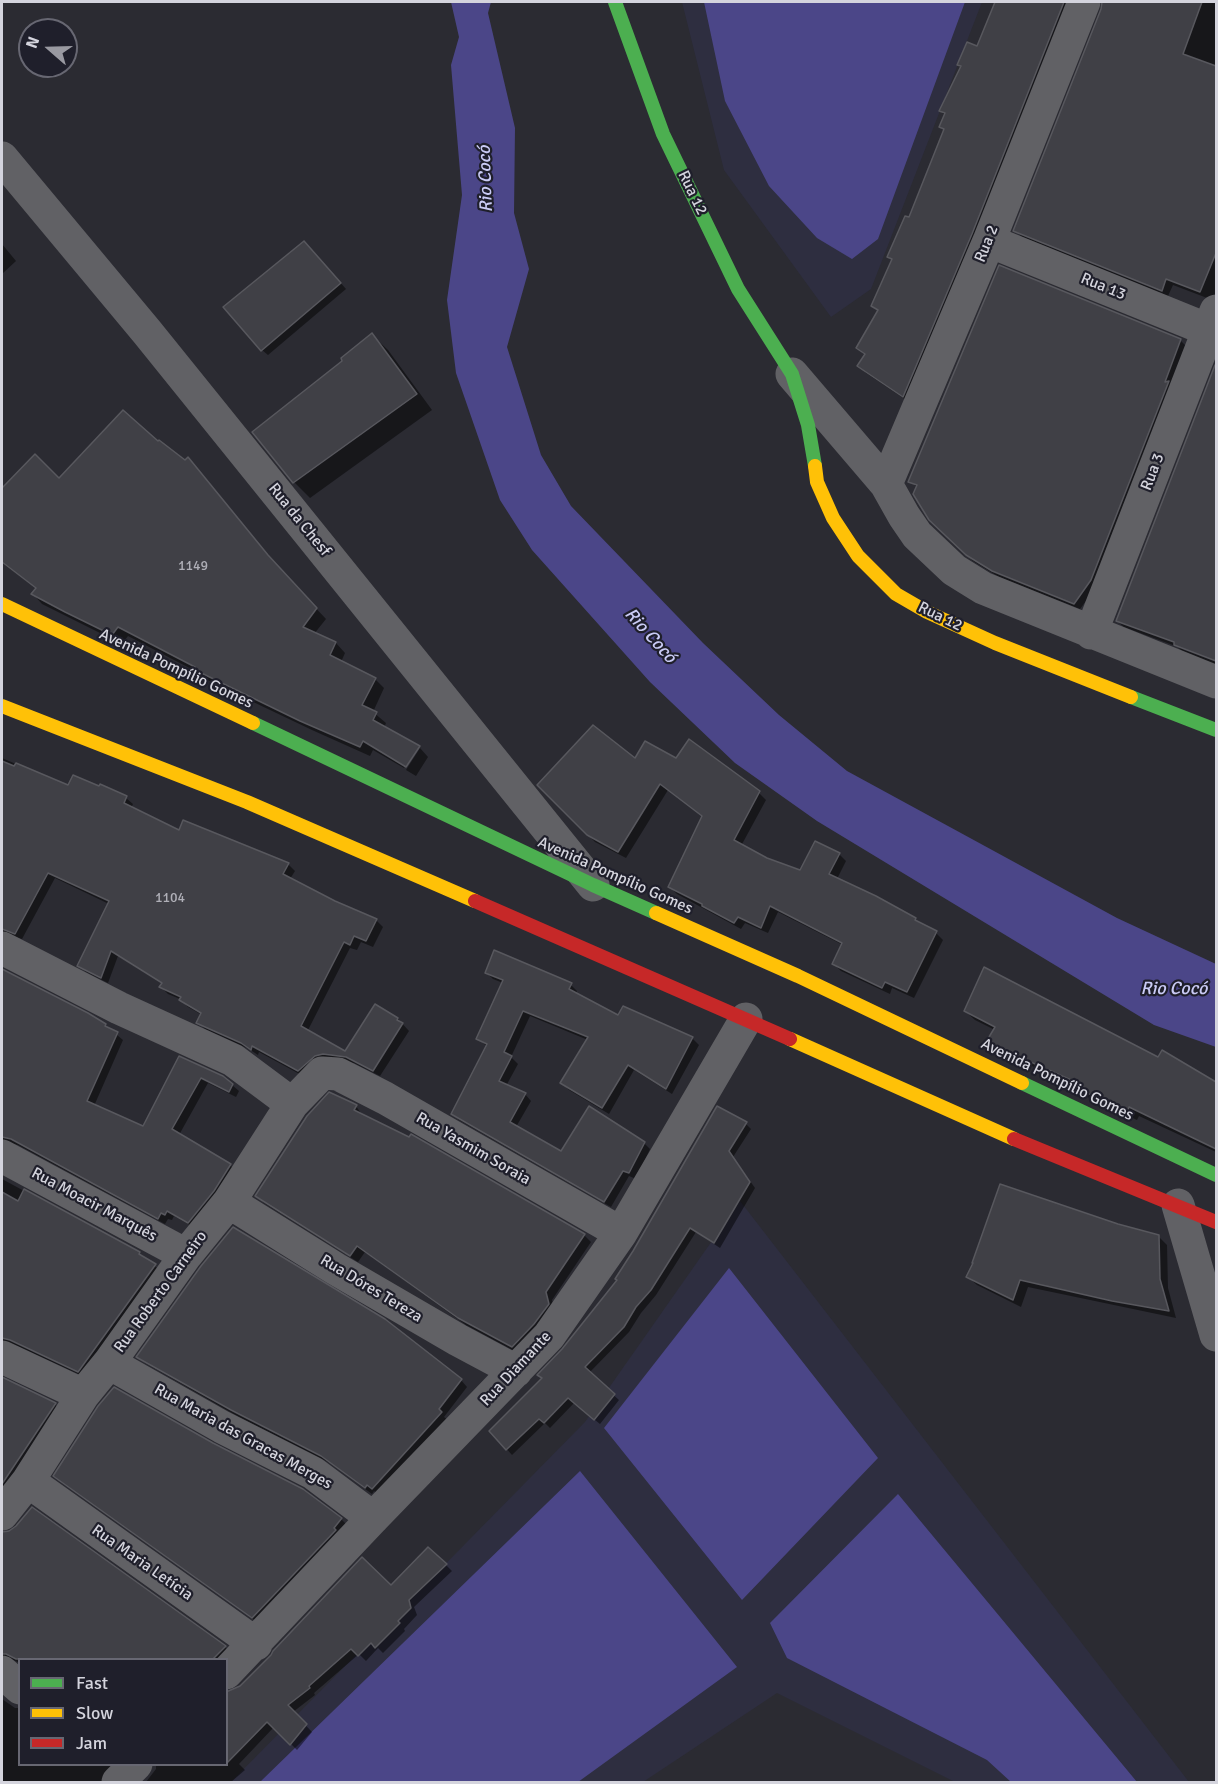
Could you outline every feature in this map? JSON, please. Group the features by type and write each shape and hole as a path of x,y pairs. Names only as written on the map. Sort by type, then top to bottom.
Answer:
{"main road":[{"name":"Rua 12","path":"615,2 663,134 738,289 792,374 808,425 817,482 833,519 858,556 896,594 927,612 995,643 1216,730"},
{"name":"Avenida Pompílio Gomes","path":"2,604 593,885 798,976 1216,1175"},
{"path":"2,706 247,802 746,1019 1057,1158 1216,1222"}],"street":[{"name":"Rua 2","path":"886,484 988,241 1084,2"},
{"name":"Rua da Chesf","path":"2,158 154,341 593,885"},
{"name":"Rua 13","path":"988,241 1214,324"},
{"name":"Rua 3","path":"1090,633 1214,324"},
{"name":"Rua 12","path":"792,374 886,484 917,535 954,570 983,588 1216,682"},
{"path":"2,948 119,1008 233,1060 292,1104"},
{"name":"Rua Diamante","path":"228,1671 549,1336 621,1233 746,1019"},
{"name":"Rua Roberto Carneiro","path":"2,1514 28,1481 83,1395 109,1363 186,1255 229,1202 292,1104 322,1073"},
{"name":"Rua Yasmim Soraia","path":"322,1073 338,1074 385,1098 621,1233"},
{"name":"Rua Moacir Marquês","path":"2,1156 186,1255"},
{"name":"Rua Dóres Tereza","path":"229,1202 346,1275 516,1371"},
{"path":"1178,1205 1216,1334"},
{"path":"2,1357 83,1395"},
{"name":"Rua Maria das Gracas Merges","path":"109,1363 222,1427 313,1473 373,1518"},
{"name":"Rua Maria Letícia","path":"28,1481 256,1644"},
{"path":"2,1672 18,1686"}],"shaded area":[{"path":"682,2 982,2 871,289 831,317 724,170"},
{"path":"740,1201 1189,1782 955,1782 777,1693 643,1782 231,1782 585,1422"}],"water":[{"name":"Rio Cocó","path":"451,2 491,2 488,13 515,128 514,213 529,269 507,347 541,455 571,506 703,643 779,715 847,771 1117,918 1216,964 1216,1047 1154,1025 817,821 735,763 650,682 532,550 500,500 456,373 447,300 462,195 451,65 459,37"},
{"path":"704,2 965,2 878,239 852,259 817,238 769,186 725,101"},
{"path":"729,1268 878,1458 742,1600 604,1428"},
{"path":"580,1471 737,1667 578,1782 260,1782"},
{"path":"898,1494 1137,1782 1011,1782 987,1760 787,1658 770,1623"}],"building":[{"path":"995,2 1064,2 972,234 903,397 857,366 865,354 856,348 878,310 871,306 892,259 887,257 905,216 909,217 944,129 939,127 945,113 939,111 961,66 957,65 967,42 977,46"},
{"path":"1102,2 1202,2 1183,54 1216,66 1216,253 1200,292 1166,279 1162,291 1013,231"},
{"path":"304,241 341,283 261,351 223,307"},
{"path":"999,265 1181,339 1165,382 1169,381 1091,580 1074,604 992,571 966,555 929,520 913,494 917,485 908,482"},
{"path":"372,333 417,394 293,483 252,432 342,361 341,358"},
{"path":"1215,365 1216,661 1174,645 1174,642 1116,621"},
{"path":"123,410 158,441 185,460 188,457 268,555 317,608 303,627 336,642 330,655 376,678 362,705 377,712 373,720 420,746 406,767 363,741 360,747 300,721 193,669 195,667 118,627 112,635 65,612 31,594 36,588 2,562 2,488 35,454 59,478"},
{"path":"593,725 635,758 645,741 676,758 689,739 760,791 734,840 767,858 800,870 815,841 840,853 829,874 876,896 937,931 907,992 885,982 882,988 832,964 842,943 770,906 761,928 738,917 734,923 668,887 702,816 660,784 618,852 587,835 537,785"},
{"path":"2,761 14,766 16,763 68,785 73,775 99,786 100,784 127,796 124,803 179,830 183,820 289,863 283,874 335,901 377,919 366,941 354,936 350,945 344,942 301,1026 345,1051 375,1004 398,1018 397,1020 403,1023 373,1071 346,1057 323,1054 315,1056 298,1071 252,1046 251,1050 241,1043 196,1023 201,1013 179,1000 181,997 159,987 162,983 111,951 101,978 77,966 109,901 48,873 15,934 2,929"},
{"path":"494,950 572,983 569,989 618,1015 623,1006 693,1037 666,1089 628,1065 602,1108 560,1083 588,1037 523,1011 504,1052 512,1056 499,1081 526,1093 510,1122 561,1151 589,1106 645,1142 629,1173 623,1171 604,1202 451,1114 487,1044 476,1039 503,980 485,973"},
{"path":"984,967 1158,1057 1162,1050 1216,1082 1216,1149 1129,1107 1127,1112 1077,1088 1080,1084 986,1042 995,1027 964,1011"},
{"path":"2,969 88,1013 106,1024 105,1026 118,1032 87,1101 143,1126 179,1056 223,1076 233,1084 229,1092 201,1078 172,1129 231,1164 214,1191 188,1223 167,1211 165,1215 161,1213 158,1219 11,1139 2,1137"},
{"path":"329,1092 357,1105 354,1110 409,1137 411,1134 585,1234 546,1292 549,1304 512,1347 458,1318 357,1246 350,1256 255,1196 307,1116"},
{"path":"717,1106 747,1122 729,1151 750,1182 714,1243 690,1228 651,1290 636,1307 624,1327 585,1367 615,1394 594,1420 568,1398 544,1423 539,1419 506,1450 489,1431 542,1378 537,1375 562,1349 617,1280 615,1279"},
{"path":"1000,1184 1118,1224 1159,1235 1160,1279 1169,1311 1112,1301 1020,1280 1013,1300 966,1277"},
{"path":"24,1189 140,1252 139,1254 156,1264 78,1372 2,1338 2,1192 18,1201"},
{"path":"233,1227 385,1319 462,1379 439,1409 442,1412 372,1489 367,1485 365,1488 321,1456 231,1410 136,1357 201,1266"},
{"path":"2,1377 56,1403 2,1484"},
{"path":"114,1387 213,1443 303,1489 342,1518 334,1528 336,1530 252,1618 53,1476 98,1406"},
{"path":"32,1507 226,1646 214,1658 16,1659 2,1654 2,1532 9,1531"},
{"path":"428,1547 447,1564 409,1600 411,1608 398,1621 400,1623 375,1648 371,1643 358,1656 351,1649 309,1686 310,1688 288,1705 307,1724 290,1745 267,1722 228,1762 228,1691 240,1686 271,1655 362,1557 391,1585"}],"traffic: fast":[{"path":"615,2 663,134 738,289 792,374 808,425 815,466"},
{"path":"1131,697 1216,730"},
{"path":"253,723 656,913"},
{"path":"1022,1083 1216,1175"}],"traffic: slow":[{"path":"815,466 817,482 833,518 858,556 896,594 927,612 995,643 1131,697"},
{"path":"2,604 253,723"},
{"path":"2,706 247,802 475,901"},
{"path":"656,913 798,976 1022,1083"},
{"path":"790,1039 1014,1139"}],"traffic: jam":[{"path":"475,901 790,1039"},
{"path":"1014,1139 1216,1222"}]}
